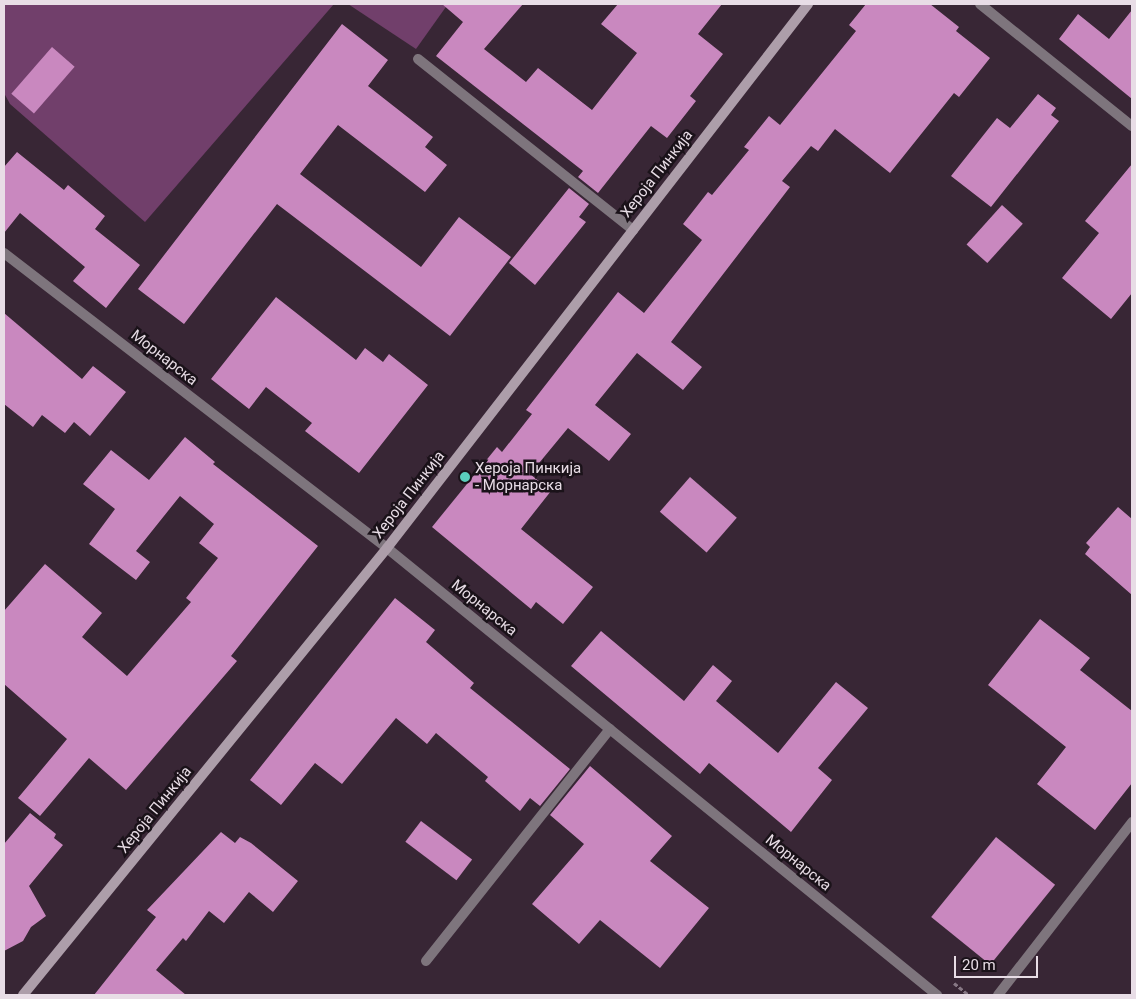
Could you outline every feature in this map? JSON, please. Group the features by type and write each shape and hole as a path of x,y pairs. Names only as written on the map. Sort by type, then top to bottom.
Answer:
{"street":[{"name":"Хероја Пинкија","path":"23,995 387,548 808,4"},
{"path":"980,4 1132,126"},
{"path":"418,59 633,230"},
{"name":"Морнарска","path":"4,253 387,548 937,995"},
{"path":"426,961 610,729"},
{"path":"998,995 1132,822"}],"shaded area":[{"path":"4,4 334,4 145,222 10,104 4,93"},
{"path":"348,4 448,4 416,49"}],"building":[{"path":"442,4 523,4 484,49 526,82 538,68 592,110 637,53 601,24 618,4 722,4 698,34 723,54 690,96 696,101 667,138 651,126 598,193 578,177 583,171 436,56 463,22"},
{"path":"866,4 930,4 959,27 956,31 990,58 959,97 954,93 890,173 835,129 818,151 811,146 782,181 790,187 671,342 702,367 683,390 637,353 595,405 631,434 609,461 568,428 530,474 551,491 521,529 593,587 563,624 536,602 531,609 432,527 497,447 502,452 532,414 526,410 618,292 644,313 702,240 683,224 708,192 712,195 749,150 744,147 769,116 780,125 856,31 849,25"},
{"path":"1132,10 1132,99 1059,39 1078,14 1109,39"},
{"path":"342,24 388,60 368,86 433,137 425,147 447,165 425,192 338,125 300,174 421,267 459,217 511,257 450,336 277,204 184,324 138,289"},
{"path":"52,47 75,67 34,113 11,94"},
{"path":"1038,94 1056,108 1051,115 1059,121 991,207 951,176 997,118 1010,128"},
{"path":"17,152 64,190 68,185 105,216 95,229 140,265 106,308 73,281 85,267 20,213 4,233 4,167"},
{"path":"1132,164 1132,293 1111,319 1062,278 1099,233 1085,221"},
{"path":"569,188 589,204 579,217 586,222 535,285 509,263"},
{"path":"1002,205 1023,224 987,263 967,244"},
{"path":"276,297 356,360 365,348 383,362 389,354 428,385 359,473 305,431 312,423 266,387 249,409 211,379"},
{"path":"4,313 82,379 93,366 126,392 90,436 74,422 65,433 42,415 33,427 4,404"},
{"path":"185,437 215,462 213,464 318,546 231,656 237,661 126,790 89,758 40,816 18,798 67,739 4,684 4,611 45,564 102,613 82,637 127,676 191,602 186,598 218,558 199,543 214,524 180,496 136,551 150,562 136,580 89,544 115,509 83,484 111,450 149,480"},
{"path":"690,477 737,518 707,552 660,512"},
{"path":"1118,507 1132,519 1132,595 1085,554 1090,547 1086,543"},
{"path":"395,598 435,630 426,642 474,683 470,688 570,769 540,806 530,798 520,811 485,781 488,777 436,733 427,744 396,718 342,784 315,763 281,805 250,780"},
{"path":"1040,619 1090,658 1080,670 1132,711 1132,783 1095,830 1037,784 1066,747 988,685"},
{"path":"601,631 684,701 713,665 732,681 716,701 778,753 836,682 868,708 818,768 832,780 791,832 709,763 700,774 571,666"},
{"path":"590,766 672,836 650,861 709,908 660,968 600,920 579,944 532,904 584,844 550,815"},
{"path":"30,813 56,834 54,838 63,845 29,886 46,916 31,927 23,941 4,951 4,844"},
{"path":"421,821 472,860 456,880 405,842"},
{"path":"221,832 235,843 240,837 251,843 298,881 273,912 249,892 224,923 209,911 186,941 183,938 156,970 186,995 94,995 156,917 147,910"},
{"path":"996,837 1055,885 990,965 931,917"}],"place":[{"name":"Хероја Пинкија - Морнарска","path":"465,477"}]}
